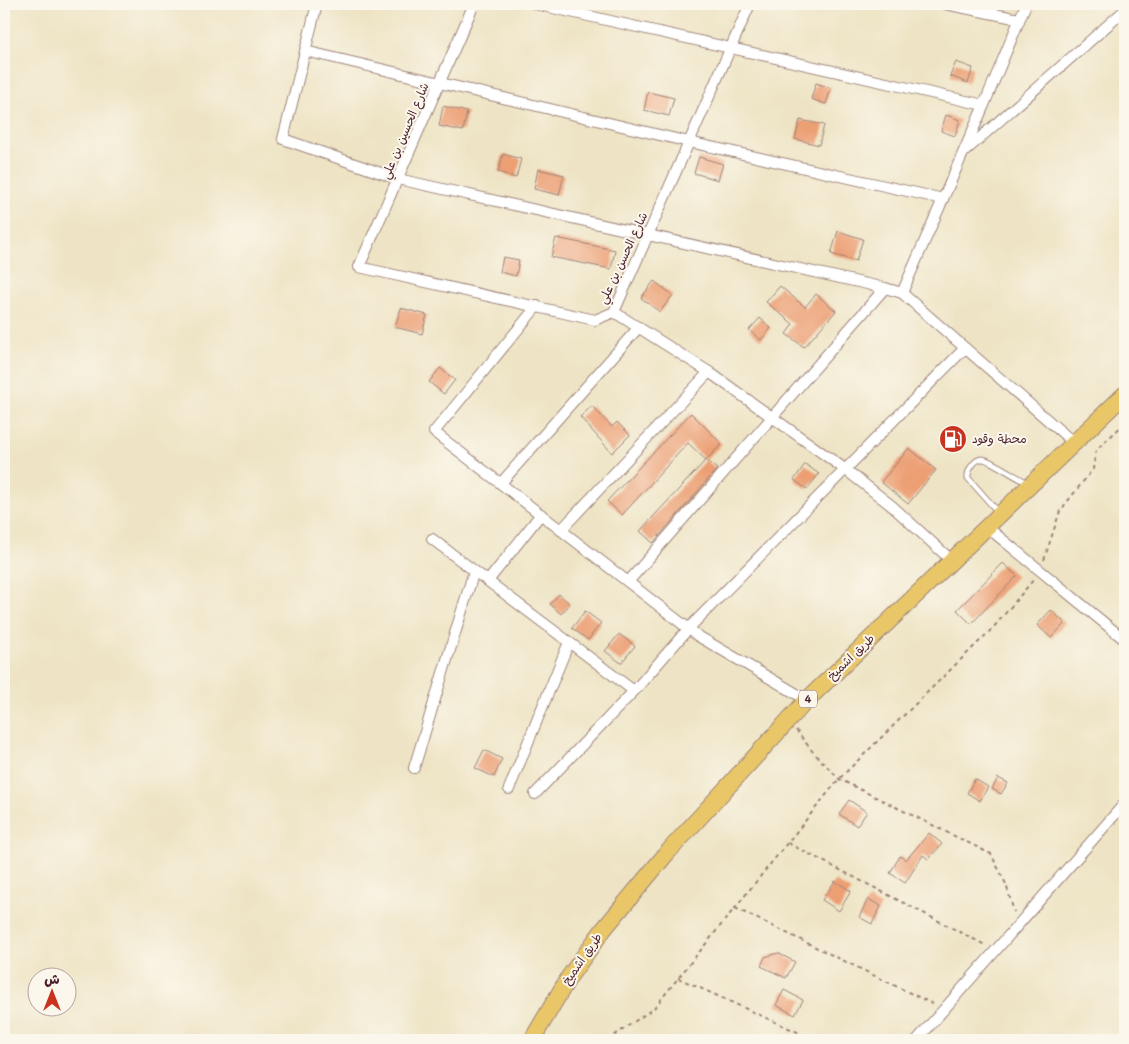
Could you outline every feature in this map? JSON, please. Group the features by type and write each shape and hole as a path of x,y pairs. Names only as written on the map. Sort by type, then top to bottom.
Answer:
{"highway":[{"name":"طريق اشميخ","path":"532,1040 569,977 603,930 667,853 807,700 950,560 1125,394"}],"street":[{"path":"317,4 283,139 398,179 648,234 902,293 1074,443"},
{"name":"شارع الحسين بن علي","path":"359,267 474,4"},
{"path":"535,4 984,106"},
{"name":"شارع الحسن بن علي","path":"359,267 595,320 614,312 750,4"},
{"path":"945,4 1019,20"},
{"path":"902,293 984,106 1026,4"},
{"path":"964,152 1125,10"},
{"path":"305,51 689,142 943,199"},
{"path":"628,582 885,288"},
{"path":"538,306 434,432 706,641 807,700"},
{"path":"614,312 709,372 772,419 846,470 892,506 950,560"},
{"path":"501,483 639,327"},
{"path":"535,794 634,691 689,628 965,348"},
{"path":"561,530 709,372"},
{"path":"488,581 541,514"},
{"path":"987,526 1125,640"},
{"path":"432,539 634,691"},
{"path":"414,768 474,571"},
{"path":"509,789 569,642"},
{"path":"917,1040 1125,803"}],"lane":[{"path":"1000,514 968,478 969,470 976,461 981,459 987,460 1007,473 1031,484"}],"path":[{"path":"608,1040 654,1008 839,779 993,628 1041,571 1060,511 1092,469 1096,450 1125,423"},
{"path":"789,720 813,752 839,779 991,854 1006,884 1018,925"},
{"path":"788,843 996,951"},
{"path":"735,908 944,1009"},
{"path":"678,978 815,1040"}],"building":[{"path":"956,62 973,68 968,83 950,76"},
{"path":"816,83 831,88 826,104 811,99"},
{"path":"648,92 674,98 669,116 644,110"},
{"path":"443,106 467,112 463,131 439,126"},
{"path":"946,115 960,120 955,136 941,131"},
{"path":"800,120 824,125 819,145 795,139"},
{"path":"503,154 521,159 516,178 498,172"},
{"path":"699,157 723,164 718,180 694,173"},
{"path":"538,169 564,175 559,195 534,189"},
{"path":"838,231 863,239 856,261 831,254"},
{"path":"556,238 615,250 611,269 551,257"},
{"path":"503,257 519,260 516,276 500,272"},
{"path":"654,281 673,295 660,312 641,298"},
{"path":"780,286 805,307 816,294 836,311 804,347 786,334 793,324 766,302"},
{"path":"401,308 427,315 422,334 395,327"},
{"path":"760,318 771,328 761,340 749,330"},
{"path":"440,368 455,380 444,394 429,382"},
{"path":"592,406 612,427 617,422 630,435 612,453 580,417"},
{"path":"691,413 722,444 706,460 688,443 622,515 607,501"},
{"path":"909,448 936,470 908,504 881,482"},
{"path":"706,460 717,469 653,543 640,531"},
{"path":"805,464 819,474 807,489 794,480"},
{"path":"1003,563 1017,576 971,624 957,610"},
{"path":"559,594 570,604 561,614 550,604"},
{"path":"1051,610 1065,623 1051,638 1037,625"},
{"path":"585,611 601,623 588,640 572,628"},
{"path":"619,634 635,646 621,663 605,651"},
{"path":"484,750 502,759 494,777 475,768"},
{"path":"998,778 1008,783 1001,794 992,789"},
{"path":"975,779 988,787 980,801 967,793"},
{"path":"849,800 867,812 857,826 839,814"},
{"path":"929,833 942,844 928,859 923,855 905,883 890,873 900,856 906,860"},
{"path":"835,881 851,891 839,911 822,900"},
{"path":"868,899 881,906 872,924 859,917"},
{"path":"778,953 795,962 786,978 761,966 765,957"},
{"path":"784,990 803,1000 795,1015 776,1005"}],"place":[{"name":"محطة وقود","path":"953,439"}]}
